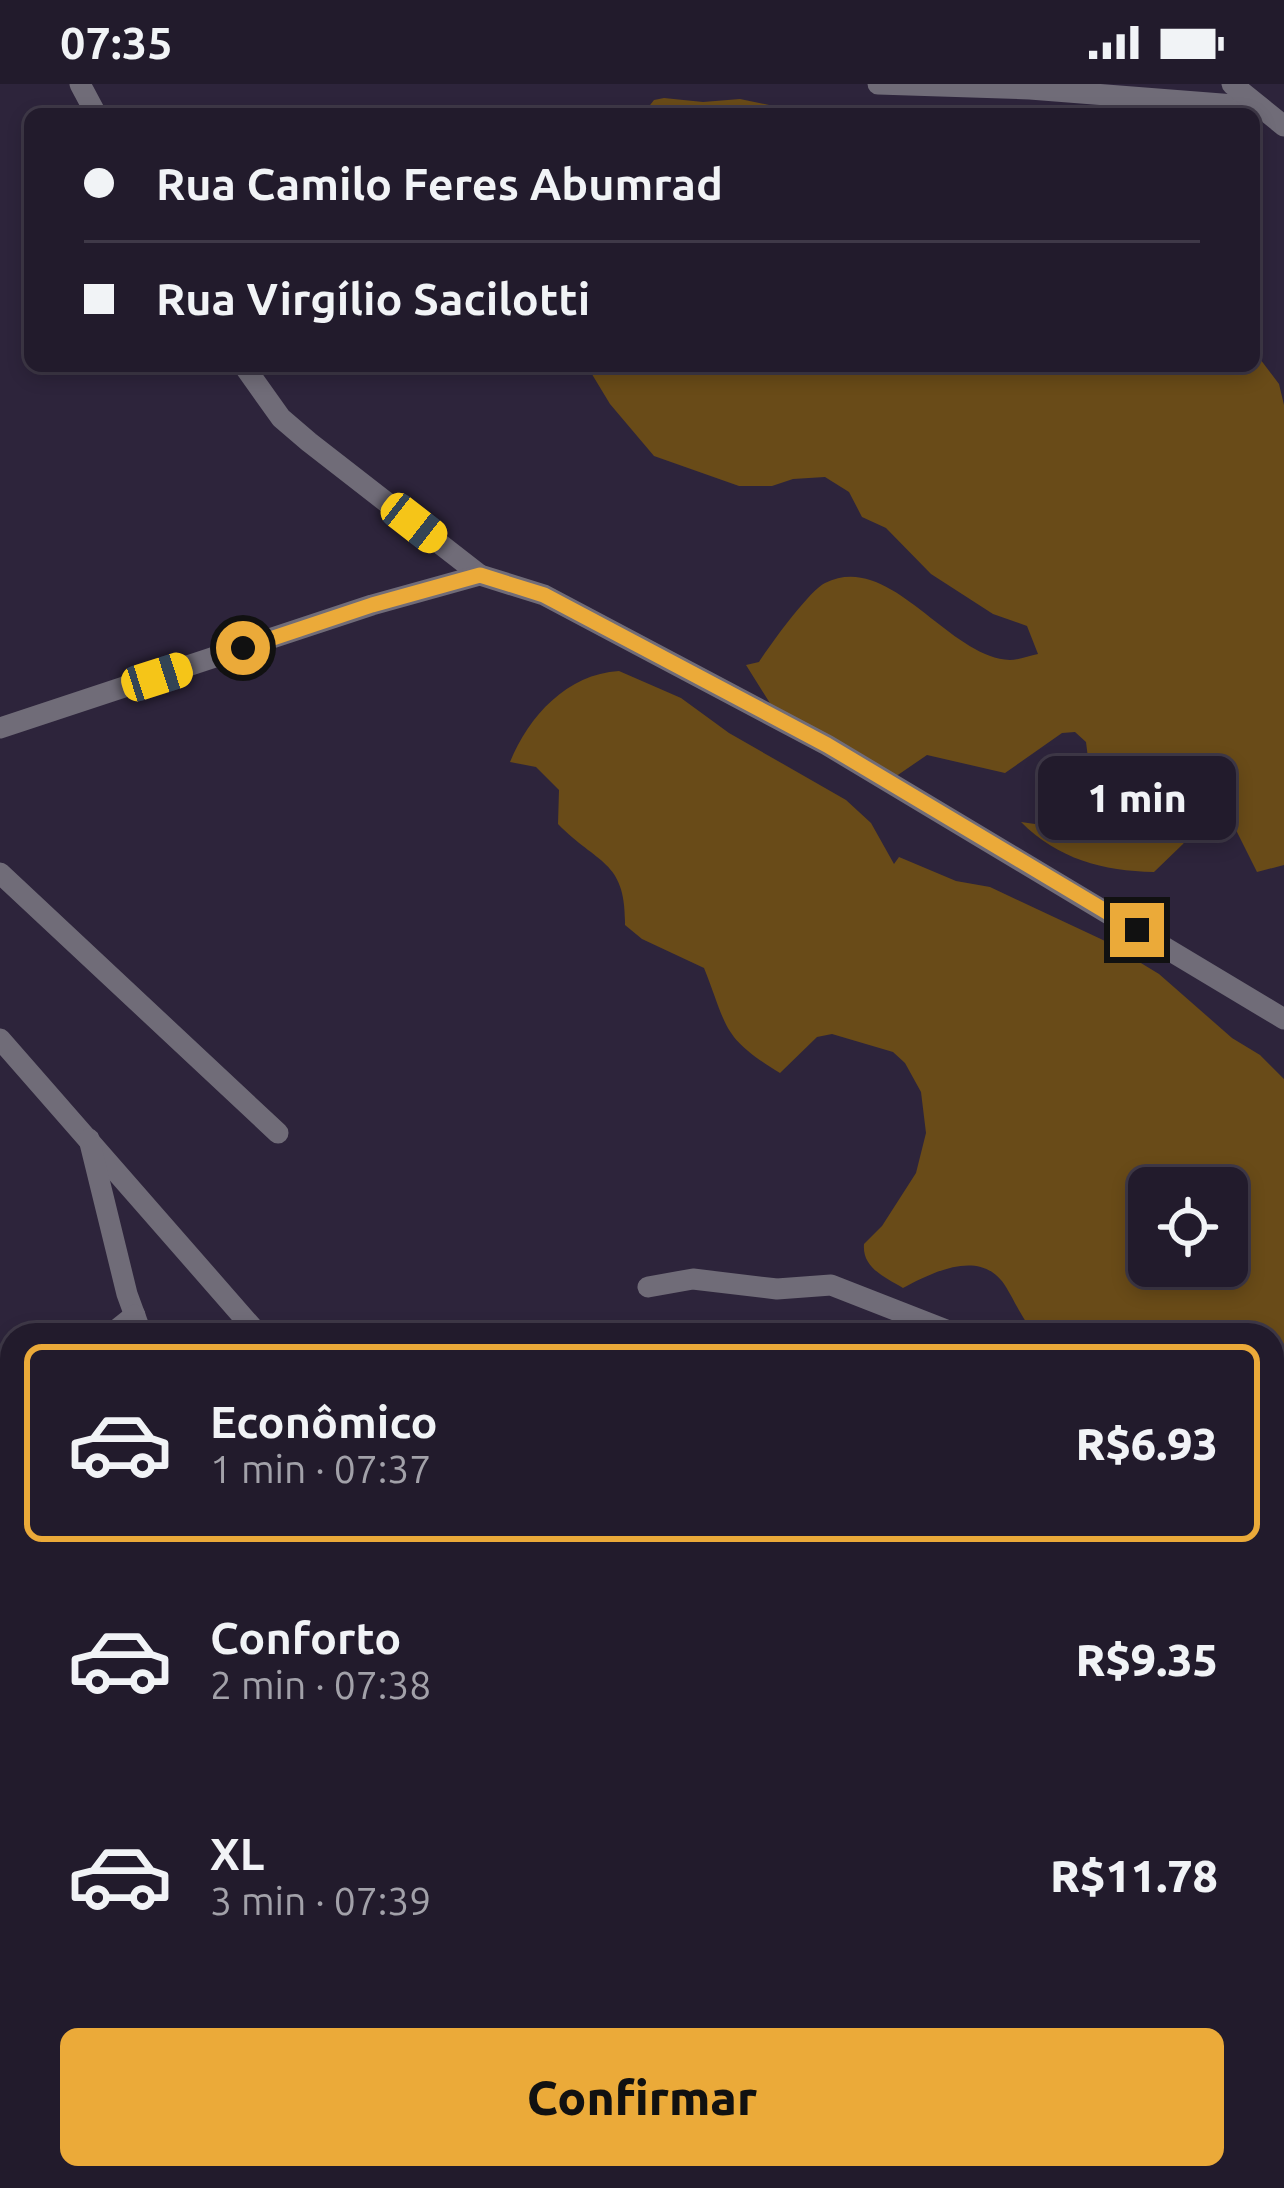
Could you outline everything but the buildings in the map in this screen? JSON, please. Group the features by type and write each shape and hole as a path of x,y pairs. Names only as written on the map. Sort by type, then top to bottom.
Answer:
{"street":[{"path":"878,84 1030,89 1260,107"},
{"path":"1232,84 1284,126"},
{"path":"248,372 281,418 480,575 544,595 827,745 1284,1019"},
{"path":"0,728 372,605 480,575"},
{"path":"0,873 278,1133"},
{"path":"0,1040 249,1323"},
{"path":"88,1135 137,1323"},
{"path":"648,1287 693,1279 777,1289 831,1285 928,1323"}],"shaded area":[{"path":"740,99 774,106 882,108 648,108 654,100"},
{"path":"1260,359 1279,384 1284,405 1284,865 1257,872 1235,828 1229,800 1201,816 1183,844 1154,872 1082,861 1050,845 1021,822 1035,824 1058,788 1088,758 1086,742 1075,732 1062,733 1005,773 927,755 892,779 773,708 746,665 759,662 818,588 849,577 895,592 987,654 1010,660 1038,654 1027,626 993,614 931,574 886,528 862,517 849,492 825,477 739,486 654,456 610,404 591,372 1260,372"},
{"path":"619,671 681,698 729,733 846,800 871,823 894,864 899,857 956,881 990,887 1103,940 1159,974 1232,1038 1260,1055 1284,1079 1284,1323 1028,1323 1006,1287 984,1268 957,1266 903,1288 882,1276 867,1259 864,1244 882,1226 916,1173 926,1133 921,1092 893,1052 832,1034 817,1037 780,1073 736,1040 704,968 642,939 625,925 615,875 558,824 559,790 536,767 510,762 539,714 567,689"}],"route":[{"path":"243,648 480,575 544,595 827,745 1137,930"}]}
